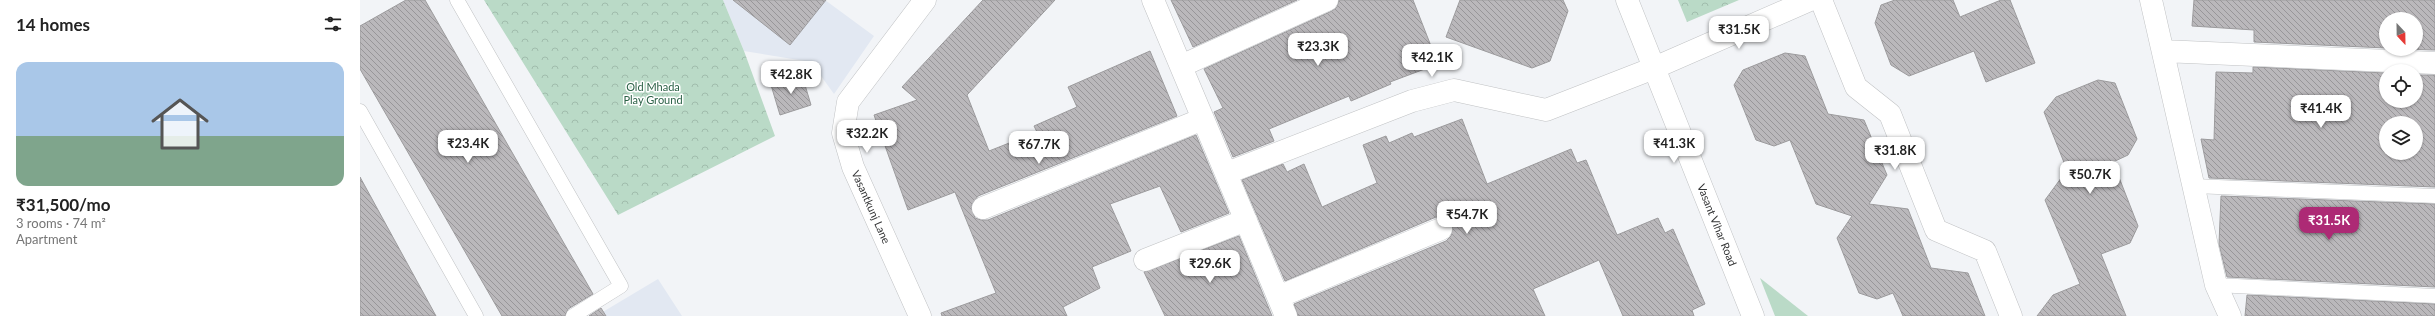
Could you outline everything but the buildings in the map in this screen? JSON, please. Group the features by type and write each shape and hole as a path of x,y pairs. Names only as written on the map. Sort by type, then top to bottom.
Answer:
{"street":[{"name":"Vasantkunj Lane","path":"920,316 853,167 843,133 848,102 925,0"},
{"path":"1152,0 1227,173 1282,306 1441,229"},
{"path":"1180,66 1328,0"},
{"name":"Vasant Vihar Road","path":"1627,0 1753,316"},
{"path":"1227,173 1412,101 1454,90 1546,110 1654,68 1810,0"},
{"path":"1821,0 1856,87 1890,114 1936,230 1985,251 2011,316"},
{"path":"2151,0 2216,285 2230,316"},
{"path":"2162,50 2435,63"},
{"path":"983,208 1203,119"},
{"path":"1145,260 1246,220"}],"lane":[{"path":"457,0 621,286 573,316"},
{"path":"360,111 476,316"},
{"path":"2194,186 2435,196"},
{"path":"2216,285 2435,296"}],"shaded area":[{"path":"723,0 825,0 874,36 834,94 811,62 744,51"},
{"path":"658,279 682,316 596,316"}],"green space":[{"name":"Old Mhada Play Ground","path":"484,0 723,0 744,51 775,136 618,215"},
{"path":"1678,0 1739,0 1687,22"},
{"path":"1760,278 1808,316 1775,316"}]}
